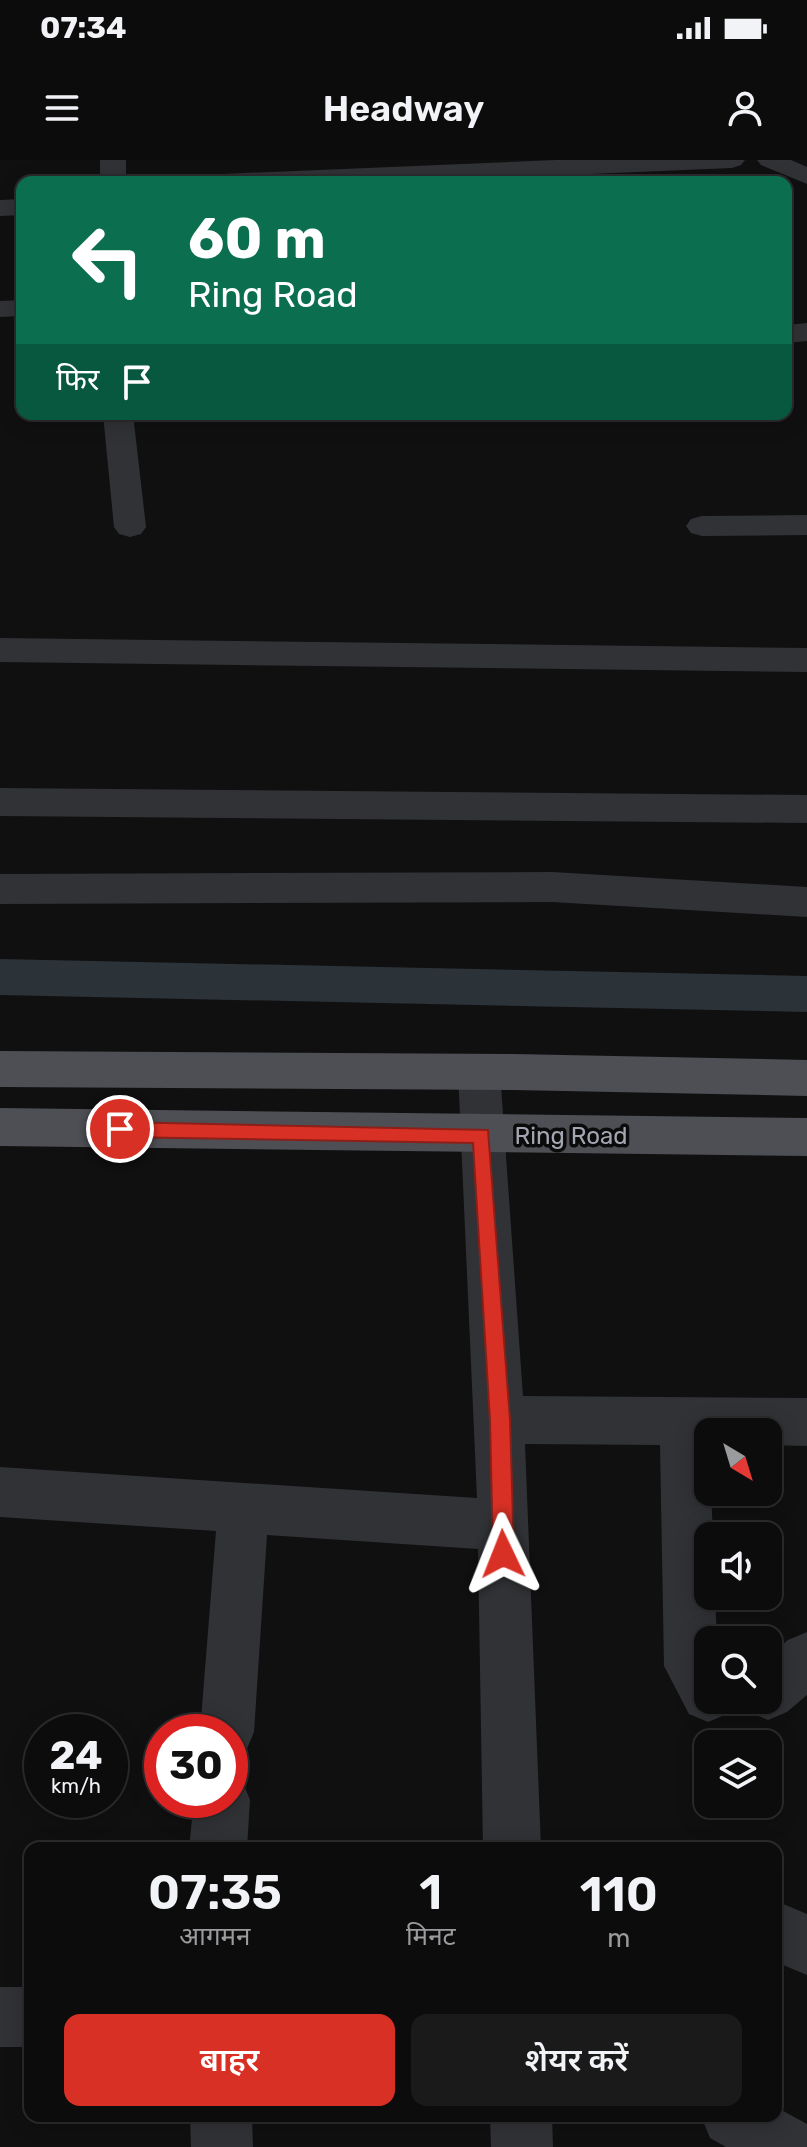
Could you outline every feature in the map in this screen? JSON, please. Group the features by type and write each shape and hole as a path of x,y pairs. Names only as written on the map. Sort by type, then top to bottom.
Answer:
{"main road":[{"path":"0,1069 807,1078"},
{"name":"Ring Road","path":"0,1127 807,1137"}],"street":[{"path":"489,176 590,174 732,160"},
{"path":"770,160 807,176"},
{"path":"314,176 362,168 430,176"},
{"path":"119,420 130,527"},
{"path":"702,526 807,525"},
{"path":"0,650 807,660"},
{"path":"0,802 807,809"},
{"path":"0,889 552,887 807,902"},
{"path":"479,1072 500,1420 512,1842"},
{"path":"500,1420 807,1422"},
{"path":"684,1421 691,1666 694,1671"},
{"path":"0,1492 502,1525"},
{"path":"228,1714 243,1507"},
{"path":"782,1681 807,1659"},
{"path":"218,1842 220,1818"},
{"path":"782,1933 807,1946"},
{"path":"0,2017 24,2017"},
{"path":"221,2122 222,2147"},
{"path":"521,2122 522,2147"}],"waterway":[{"path":"0,977 807,994"}],"route":[{"path":"120,1129 482,1135 500,1420 503,1554"}]}
